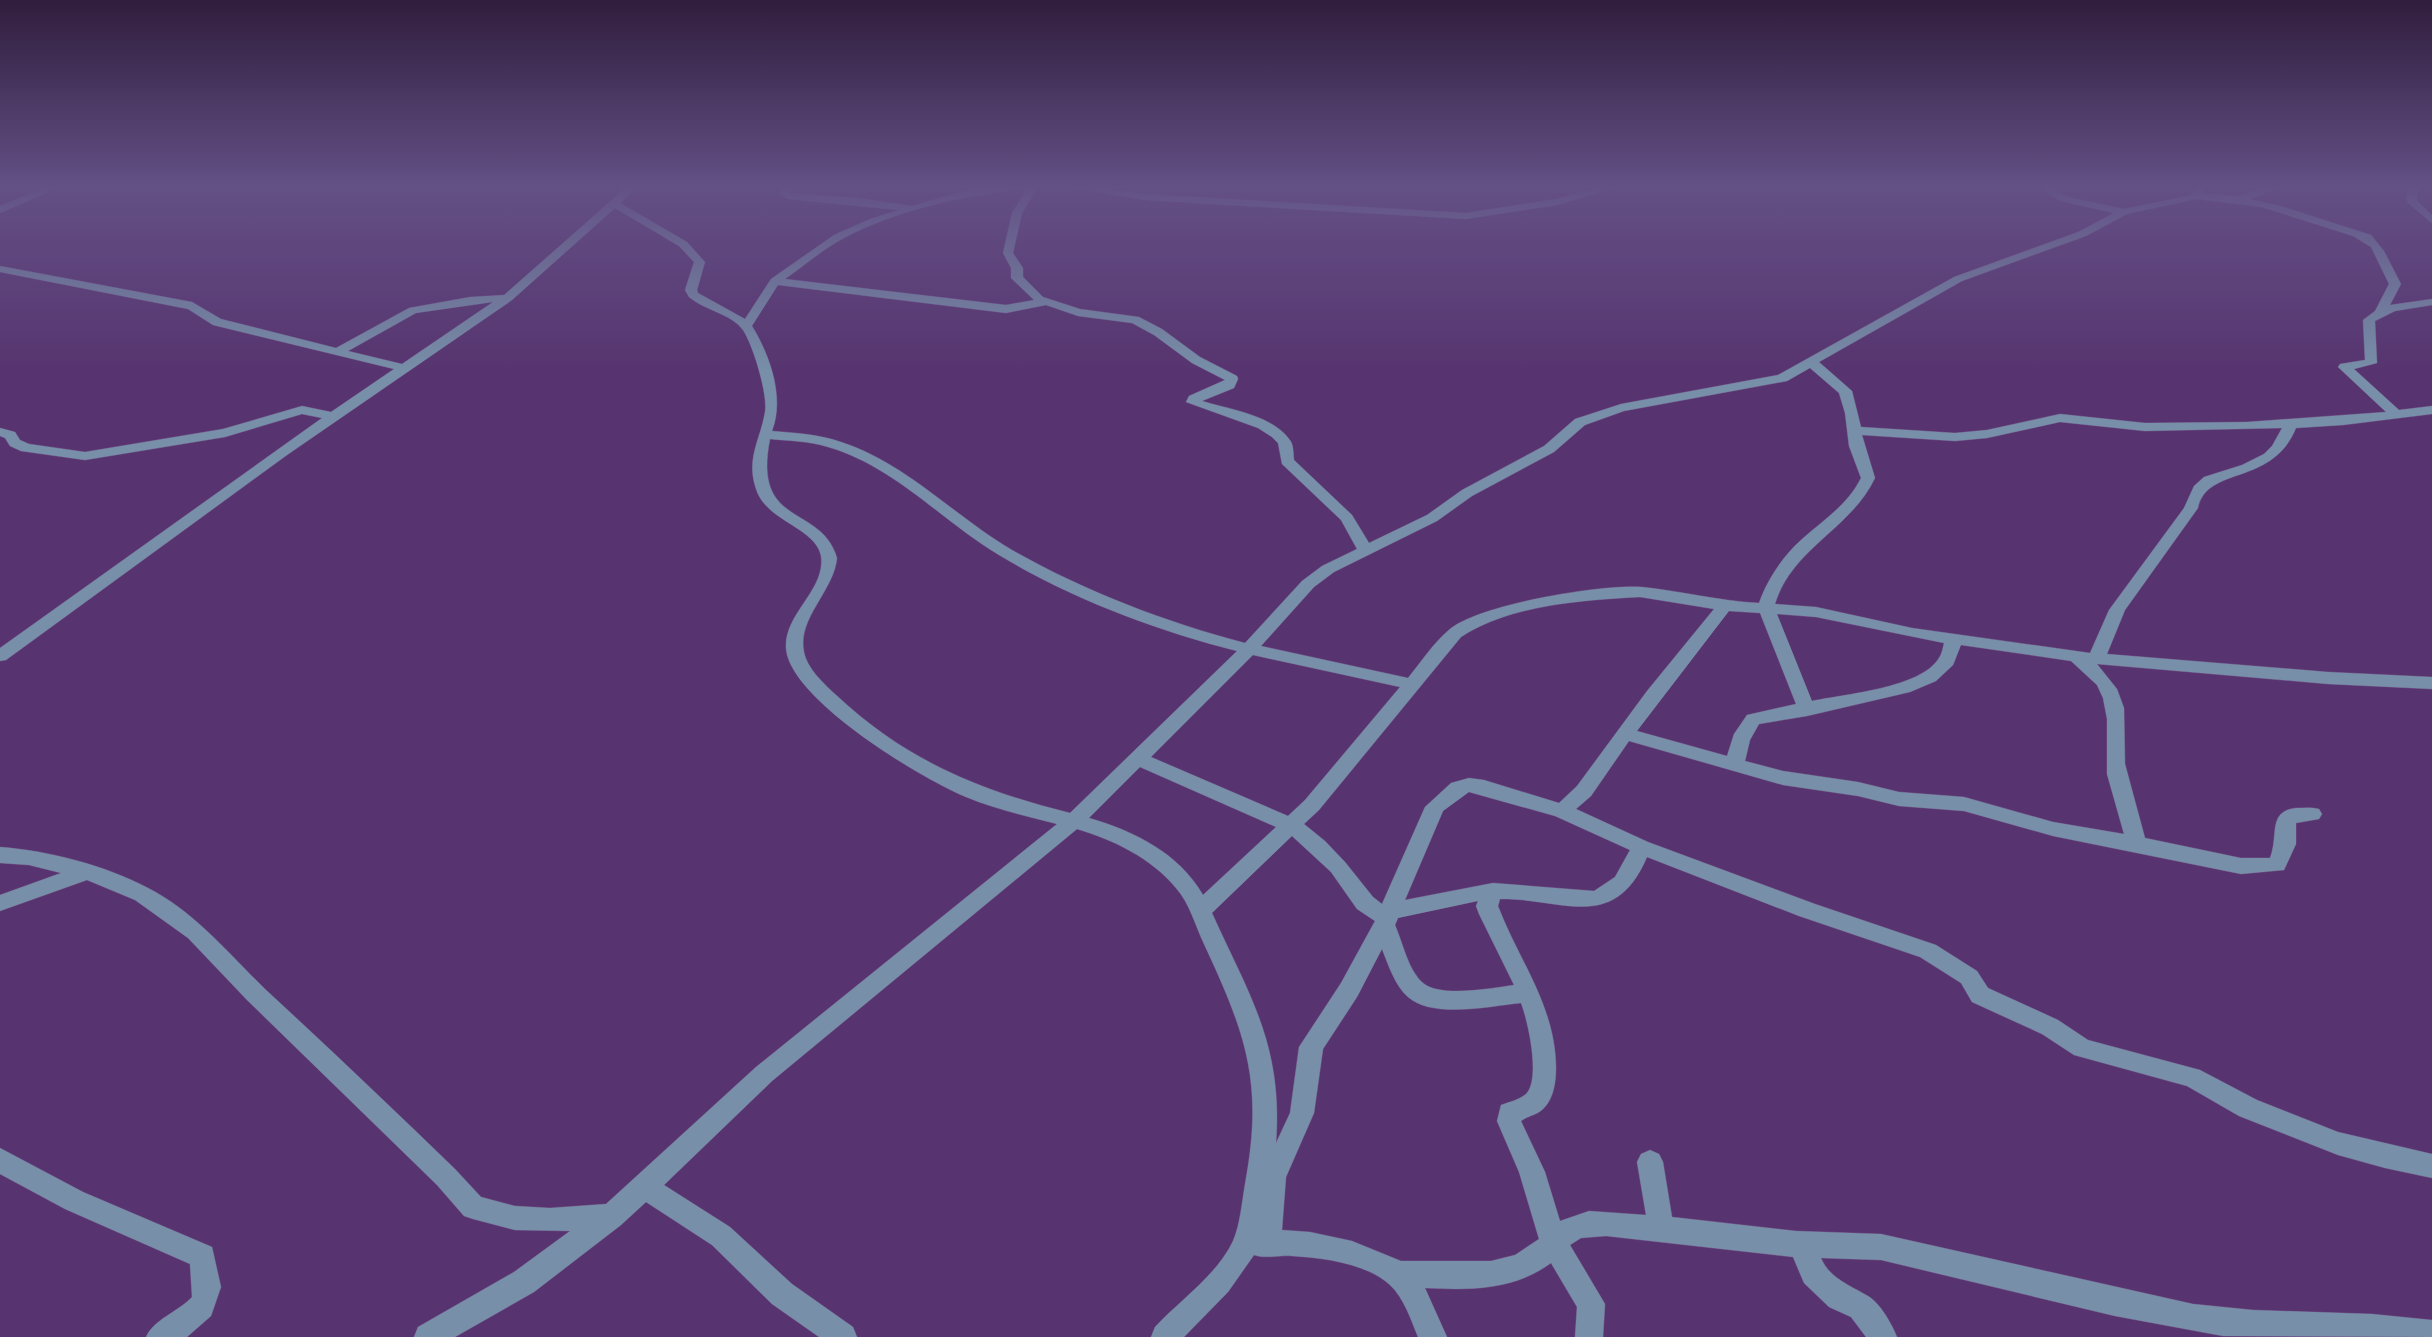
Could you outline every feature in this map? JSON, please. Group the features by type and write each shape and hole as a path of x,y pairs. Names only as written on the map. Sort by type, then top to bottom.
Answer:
{"street":[{"path":"0,656 334,417 508,298 567,247"},
{"path":"686,247 700,262 691,290 693,295 747,327 771,396 761,473 769,502 779,512 819,538 829,556 828,572 797,629 794,653 802,667 847,714 872,734 944,780 997,801 1075,820 1143,849 1185,884 1200,911 1256,1040 1264,1089 1262,1148 1255,1202 1256,1244"},
{"path":"747,327 775,281 823,247"},
{"path":"1009,247 1008,253 1017,268 1017,278 1034,296 1078,312 1135,320 1158,332 1196,360 1232,379 1229,385 1194,398 1193,402 1263,425 1277,434 1284,442 1287,461 1347,518 1365,549"},
{"path":"428,1337 524,1282 612,1216 764,1074 1075,820 1249,649 1308,584 1328,569 1432,519 1488,481 1549,449 1570,430 1589,419 1620,408 1782,378 1958,279 2045,247"},
{"path":"2375,247 2395,284 2381,311 2369,320 2371,363 2344,369 2397,415"},
{"path":"0,269 192,306 217,322 404,368"},
{"path":"775,281 1006,309 1045,302"},
{"path":"335,353 413,310 470,300 508,298"},
{"path":"2381,311 2432,302"},
{"path":"1807,710 1766,607 1773,585 1797,554 1842,514 1864,488 1868,478 1856,446 1856,431 1845,391 1812,363"},
{"path":"0,432 10,435 15,443 26,448 85,456 225,433 302,410 334,417"},
{"path":"1856,431 1971,436 2068,418 2145,427 2290,425 2432,410"},
{"path":"2096,659 2117,610 2191,508 2193,497 2201,486 2209,480 2270,458 2286,439 2290,425"},
{"path":"764,434 812,440 846,448 897,477 993,545 1103,600 1177,630 1249,649 1330,664 1411,684"},
{"path":"1200,911 1292,826 1455,633 1472,622 1501,612 1612,592 1671,595 1725,606 1816,612 1879,627 2096,659 2328,678 2432,683"},
{"path":"1562,811 1584,791 1725,606"},
{"path":"1735,764 1745,728 1752,719 1807,710 1905,688 1930,677 1947,661 1954,639"},
{"path":"2074,656 2103,677 2109,688 2117,730 2115,760 2118,784 2137,844"},
{"path":"1625,734 1783,778 1858,789 1899,799 1964,804 2053,829 2207,860 2265,867 2277,865 2284,854 2286,819 2290,816 2312,814"},
{"path":"1136,758 1292,826 1318,846 1365,903 1387,918 1414,988 1424,998 1464,999 1529,993"},
{"path":"1165,1337 1256,1244 1269,1203 1273,1177 1303,1113 1311,1047 1349,990 1387,918 1435,807 1458,788 1469,785 1484,787 1562,811 1641,847 1808,910 1928,951 1969,977 1980,995 2050,1027 2082,1048 2208,1083 2244,1107 2370,1154 2432,1166"},
{"path":"1387,918 1415,907 1472,892 1543,893 1594,900 1606,896 1626,878 1634,867 1641,847"},
{"path":"0,855 29,857 87,872 142,894 196,932 255,993 446,1177 473,1207 515,1218 550,1220 612,1216"},
{"path":"0,903 87,872"},
{"path":"1493,891 1488,906 1490,914 1529,993 1542,1032 1543,1081 1538,1097 1530,1105 1510,1113 1509,1121 1532,1172 1553,1242 1591,1304 1588,1337"},
{"path":"0,1160 36,1183 81,1205 202,1256 208,1282 208,1297 188,1320 160,1337"},
{"path":"1650,1162 1661,1229"},
{"path":"645,1187 721,1236 782,1294 843,1337"},
{"path":"1256,1244 1305,1242 1374,1262 1398,1274 1496,1274 1540,1257 1563,1232 1587,1223 1608,1223 1802,1245 1839,1243 1877,1247 1991,1270 2090,1299 2196,1318 2260,1326 2383,1329 2432,1334"},
{"path":"1802,1245 1814,1273 1839,1297 1861,1307 1882,1337"},
{"path":"1398,1274 1413,1295 1433,1337"}]}
